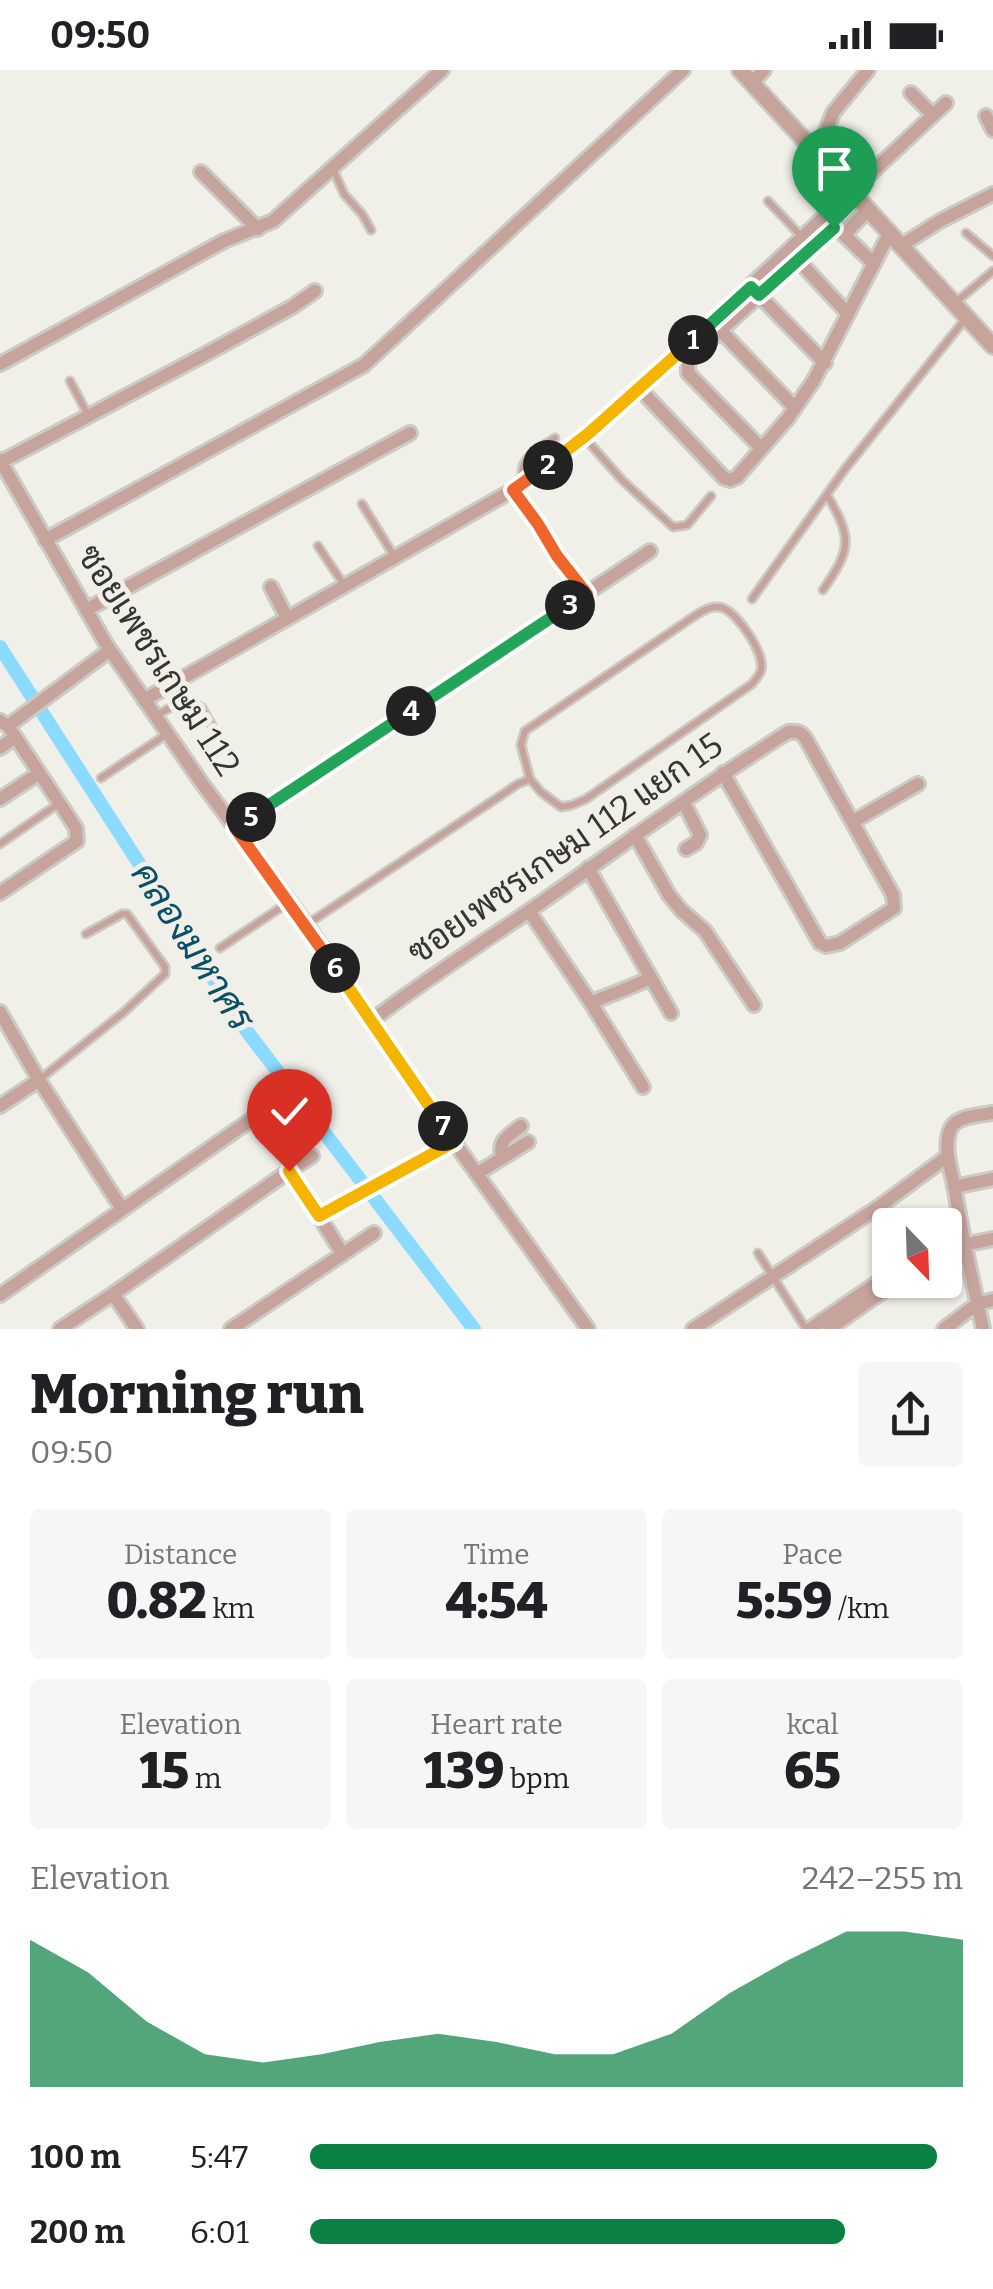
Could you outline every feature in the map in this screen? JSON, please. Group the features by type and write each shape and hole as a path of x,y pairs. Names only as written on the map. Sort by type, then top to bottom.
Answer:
{"street":[{"path":"0,364 224,241 273,221 442,70"},
{"path":"45,540 364,364 683,70"},
{"path":"816,154 833,114 868,70"},
{"path":"752,74 816,154 993,346"},
{"path":"911,93 933,115"},
{"path":"761,448 688,373 688,360 803,238 946,103"},
{"path":"986,116 993,130"},
{"path":"201,172 258,229"},
{"path":"640,389 724,478 737,477 795,408 825,363 874,264 896,238 993,194"},
{"path":"844,234 870,209"},
{"path":"144,700 518,486 584,437 832,229 837,228 874,264"},
{"path":"797,260 848,314"},
{"path":"755,291 825,363"},
{"path":"0,461 315,292"},
{"path":"720,330 795,408"},
{"path":"86,610 410,433"},
{"name":"ซอยเพชรเกษม 112","path":"0,461 110,650 588,1329"},
{"path":"518,486 557,556 587,594"},
{"path":"235,828 650,551"},
{"path":"271,588 287,618"},
{"path":"0,748 10,726 110,650"},
{"path":"0,893 77,840 76,828 10,726"},
{"name":"ซอยเพชรเกษม 112 แยก 15","path":"371,1021 723,773 788,732 798,732 808,741 854,821"},
{"path":"723,773 806,921 826,946 840,943 894,908 893,895 854,821 918,784"},
{"path":"0,799 38,774"},
{"path":"684,803 700,835 696,844 686,849"},
{"path":"635,835 681,910 705,931 754,1005"},
{"path":"588,868 671,1013"},
{"path":"529,911 642,1087"},
{"path":"591,1003 650,978"},
{"path":"0,1012 38,1080 122,1209"},
{"path":"0,1106 38,1080"},
{"path":"0,1295 272,1105"},
{"path":"954,1208 948,1156 952,1125 993,1113"},
{"path":"502,1158 502,1142 521,1126"},
{"path":"319,1216 454,1142"},
{"path":"478,1173 528,1142"},
{"path":"60,1329 312,1156"},
{"path":"694,1329 880,1206 948,1156"},
{"path":"289,1171 342,1254"},
{"path":"954,1186 993,1179"},
{"path":"230,1329 374,1233"},
{"path":"962,1240 993,1238"},
{"path":"962,1263 983,1329"},
{"path":"808,1329 872,1286"},
{"path":"113,1294 137,1329"},
{"path":"829,1329 873,1298"},
{"path":"944,1329 977,1304 993,1300"}],"lane":[{"path":"332,168 344,194 371,230"},
{"path":"768,201 803,238"},
{"path":"966,232 993,256"},
{"path":"954,304 993,271"},
{"path":"752,599 827,495 967,317"},
{"path":"70,381 88,416"},
{"path":"584,437 622,480 673,526 687,525 712,496"},
{"path":"518,486 522,463 555,438"},
{"path":"822,590 844,560 845,544 842,524 827,495"},
{"path":"362,504 394,556"},
{"path":"318,546 344,585"},
{"path":"721,607 746,630 759,652 761,673 731,699 572,805 553,802 530,779 521,745 525,732 699,612 721,607"},
{"path":"156,716 191,701 202,708 214,729"},
{"path":"101,778 168,733"},
{"path":"307,925 530,779"},
{"path":"0,844 58,804"},
{"path":"220,948 290,902"},
{"path":"38,1080 124,1012 164,974 165,968 127,914 86,934"},
{"path":"758,1253 808,1329"}],"waterway":[{"name":"คลองมหาศร","path":"0,647 246,1030 474,1329"}],"route":[{"path":"289,1171 319,1216 454,1142 307,925 235,828 587,594 513,490 589,433 751,287 759,295 834,228"}]}
